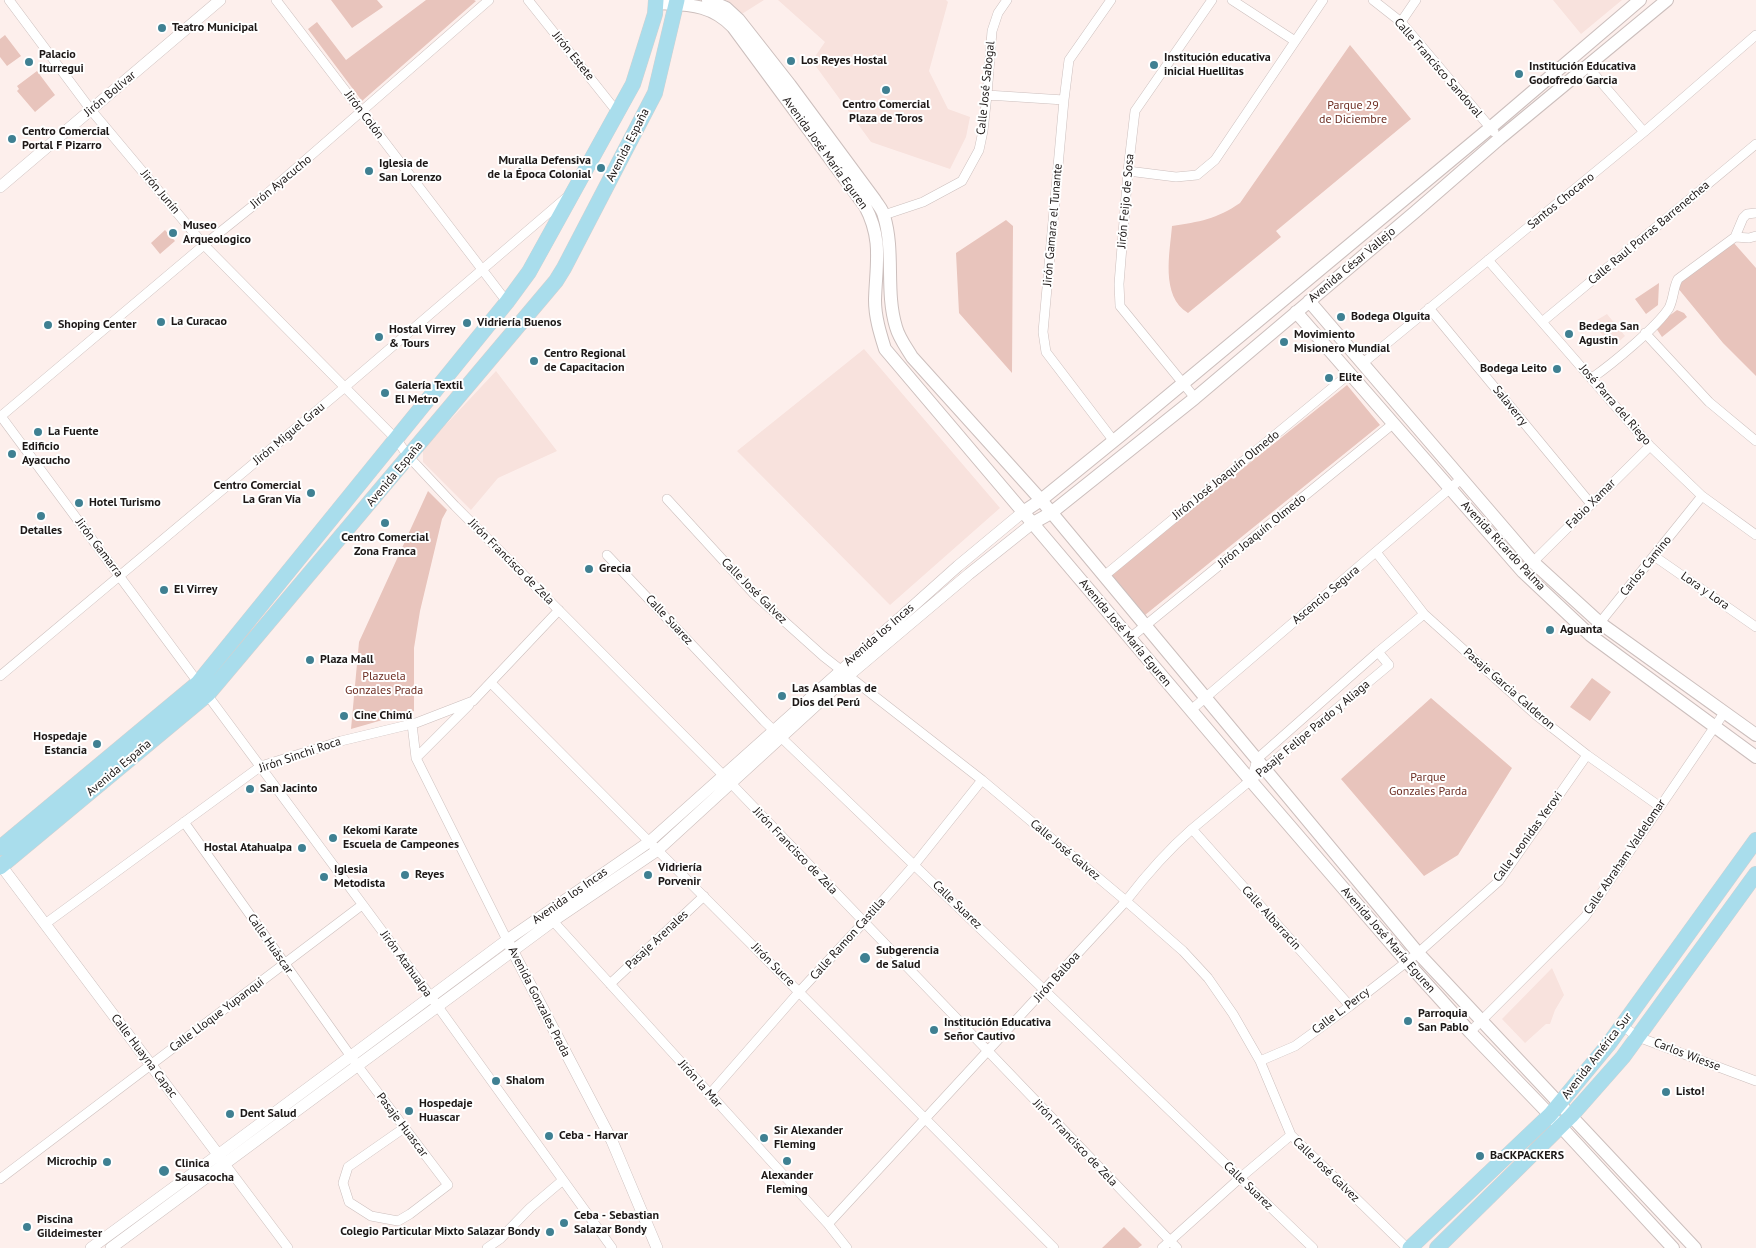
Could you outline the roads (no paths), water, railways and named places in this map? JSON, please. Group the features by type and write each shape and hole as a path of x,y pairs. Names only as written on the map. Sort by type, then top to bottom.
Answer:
{"main road":[{"name":"Avenida José María Eguren","path":"708,0 726,8 739,20 790,84 884,215 890,254 890,295 896,327 902,342 912,357 1041,500 1418,952 1482,1021 1651,1225 1673,1248"},
{"name":"Avenida César Vallejo","path":"1023,512 1041,500 1183,383 1490,128 1640,0"},
{"name":"Avenida César Vallejo","path":"1033,523 1051,513 1194,398 1499,139 1667,0"},
{"name":"Avenida España","path":"0,848 203,688 396,439 507,302 529,272 633,84 655,14 656,2"},
{"name":"Avenida José María Eguren","path":"656,2 676,2 713,10 723,17 733,27 865,206 872,220 877,243 876,319 885,349 1251,781 1430,988 1470,1032 1560,1115 1696,1248"},
{"name":"Avenida España","path":"0,866 203,688 409,457 556,281 655,93 676,2"},
{"path":"633,84 642,80 652,84 655,93"},
{"name":"Avenida Ricardo Palma","path":"1309,301 1533,562 1600,624 1756,735"},
{"name":"Avenida Ricardo Palma","path":"1296,312 1522,572 1590,635 1756,757"},
{"name":"Avenida América Sur","path":"1437,1248 1508,1178 1560,1115 1622,1025 1756,840"},
{"name":"Avenida América Sur","path":"1410,1248 1496,1167 1560,1115 1623,1057 1756,874"},
{"path":"1430,988 1442,978"},
{"path":"1496,1167 1508,1178"},
{"path":"1651,1225 1663,1214"}],"street":[{"name":"Jirón Junín","path":"9,0 91,110 204,245 396,439 409,457"},
{"name":"Jirón Bolívar","path":"0,186 220,0"},
{"name":"Jirón Colón","path":"276,0 507,302"},
{"name":"Jirón Ayacucho","path":"0,416 254,205 362,112 409,68 490,0"},
{"name":"Jirón Estete","path":"528,0 618,113"},
{"name":"Calle José Sabogal","path":"884,215 923,202 962,181 979,150 987,95 992,31 998,13 1006,0"},
{"name":"Jirón Gamara el Tunante","path":"1111,0 1069,60 1043,332 1046,352 1113,440"},
{"name":"Jirón Feijo de Sosa","path":"1194,398 1120,306 1118,284 1135,111 1212,0"},
{"path":"1232,0 1296,41"},
{"path":"1128,171 1176,177 1197,175 1216,160 1323,0"},
{"name":"Calle Francisco Sandoval","path":"1373,0 1401,22 1499,139"},
{"path":"1401,22 1416,0"},
{"name":"Santos Chocano","path":"1363,363 1644,132 1756,35"},
{"path":"1588,67 1644,132"},
{"path":"987,95 1064,100"},
{"name":"Calle Raul Porras Barrenechea","path":"1542,322 1756,144"},
{"name":"Jirón Miguel Grau","path":"0,676 344,387 576,188"},
{"path":"1592,378 1645,333 1668,309 1678,278 1735,237 1743,218 1747,214 1756,213"},
{"path":"1735,237 1750,238 1756,236"},
{"name":"José Parra del Riego","path":"1488,260 1650,446 1702,496 1756,535"},
{"name":"Avenida Ricardo Palma","path":"1297,288 1309,301"},
{"name":"Avenida Ricardo Palma","path":"1284,299 1296,312"},
{"name":"Salaverry","path":"1430,308 1591,504"},
{"path":"1645,333 1709,402 1756,441"},
{"name":"Jirón José Joaquín Olmedo","path":"1104,576 1349,374"},
{"name":"Jirón Gamarra","path":"0,416 203,688"},
{"name":"Jirón Joaquín Olmedo","path":"1130,638 1394,423"},
{"name":"Fabio Xamar","path":"1533,562 1650,446"},
{"name":"Jirón Francisco de Zela","path":"409,457 455,506 727,780 1177,1248"},
{"name":"Ascencio Segura","path":"1191,710 1461,479"},
{"name":"Carlos Camino","path":"1590,635 1702,496"},
{"name":"Calle José Galvez","path":"667,499 754,594 823,656 982,780 1183,951 1208,978 1233,1014 1260,1061 1291,1135 1406,1248"},
{"name":"Avenida los Incas","path":"510,946 553,921 658,850 727,780 958,566 1023,512"},
{"name":"Avenida los Incas","path":"844,673 1033,523"},
{"name":"Pasaje Garcia Calderon","path":"1376,552 1424,614 1536,715 1587,755 1660,806"},
{"name":"Calle Suarez","path":"607,555 777,734 915,864 1314,1248"},
{"name":"Lora y Lora","path":"1654,556 1756,627"},
{"name":"Jirón Sinchi Roca","path":"45,924 261,766 341,741 412,724 473,701 559,610"},
{"name":"Pasaje Felipe Pardo y Aliaga","path":"1251,781 1261,764 1378,652 1424,614"},
{"name":"Pasaje Felipe Pardo y Aliaga","path":"1261,764 1389,665 1378,652"},
{"name":"Jirón Sucre","path":"491,683 1054,1248"},
{"name":"Jirón Atahualpa","path":"203,688 612,1248"},
{"path":"416,758 473,701"},
{"name":"Calle Abraham Valdelomar","path":"1470,1032 1585,916 1724,713"},
{"name":"Avenida Gonzales Prada","path":"412,724 416,758 510,946 612,1141 657,1248"},
{"name":"Calle Leonidas Yerovi","path":"1418,952 1499,880 1587,755"},
{"name":"Avenida los Incas","path":"111,1248 222,1160 649,842 727,780"},
{"name":"Calle Ramon Castilla","path":"710,1095 799,992 915,864 982,780"},
{"name":"Jirón Balboa","path":"828,1224 926,1120 1126,901 1150,870 1192,829 1251,781"},
{"name":"Calle Huáscar","path":"184,822 354,1061"},
{"name":"Calle Albarracin","path":"1192,829 1350,1006"},
{"name":"Calle Huayna Capac","path":"0,866 288,1248"},
{"name":"Pasaje Arenales","path":"610,984 704,896"},
{"name":"Calle Lloque Yupanqui","path":"0,1179 362,905"},
{"name":"Jirón la Mar","path":"553,921 828,1224 847,1248"},
{"name":"Calle L. Percy","path":"1260,1061 1295,1046 1350,1006 1418,952"},
{"name":"Carlos Wiesse","path":"1622,1025 1638,1037 1754,1078"},
{"name":"Pasaje Huascar","path":"354,1061 448,1185 398,1221 371,1216 349,1202 343,1183 348,1167 404,1128"},
{"path":"1162,1248 1291,1135"},
{"name":"Avenida los Incas","path":"90,1248 222,1160"},
{"path":"487,1248 500,1239 530,1208 563,1180"}],"place":[{"name":"Teatro Municipal","path":"162,28"},
{"name":"Los Reyes Hostal","path":"791,61"},
{"name":"Palacio Iturregui","path":"29,62"},
{"name":"Institución educativa inicial Huellitas","path":"1154,65"},
{"name":"Institución Educativa Godofredo Garcia","path":"1519,74"},
{"name":"Centro Comercial Plaza de Toros","path":"886,90"},
{"name":"Centro Comercial Portal F Pizarro","path":"12,139"},
{"name":"Muralla Defensiva de la Época Colonial","path":"601,168"},
{"name":"Iglesia de San Lorenzo","path":"369,171"},
{"name":"Museo Arqueologico","path":"173,233"},
{"name":"Bodega Olguita","path":"1341,317"},
{"name":"La Curacao","path":"161,322"},
{"name":"Vidriería Buenos","path":"467,323"},
{"name":"Shoping Center","path":"48,325"},
{"name":"Bedega San Agustin","path":"1569,334"},
{"name":"Hostal Virrey & Tours","path":"379,337"},
{"name":"Movimiento Misionero Mundial","path":"1284,342"},
{"name":"Centro Regional de Capacitacion","path":"534,361"},
{"name":"Bodega Leito","path":"1557,369"},
{"name":"Elite","path":"1329,378"},
{"name":"Galería Textil El Metro","path":"385,393"},
{"name":"La Fuente","path":"38,432"},
{"name":"Edificio Ayacucho","path":"12,454"},
{"name":"Centro Comercial La Gran Vía","path":"311,493"},
{"name":"Hotel Turismo","path":"79,503"},
{"name":"Detalles","path":"41,516"},
{"name":"Centro Comercial Zona Franca","path":"385,523"},
{"name":"Grecia","path":"589,569"},
{"name":"El Virrey","path":"164,590"},
{"name":"Aguanta","path":"1550,630"},
{"name":"Plaza Mall","path":"310,660"},
{"name":"Las Asamblas de Dios del Perú","path":"782,696"},
{"name":"Cine Chimú","path":"344,716"},
{"name":"Hospedaje Estancia","path":"97,744"},
{"name":"San Jacinto","path":"250,789"},
{"name":"Kekomi Karate Escuela de Campeones","path":"333,838"},
{"name":"Hostal Atahualpa","path":"302,848"},
{"name":"Reyes","path":"405,875"},
{"name":"Vidriería Porvenir","path":"648,875"},
{"name":"Iglesia Metodista","path":"324,877"},
{"name":"Subgerencia de Salud","path":"865,958"},
{"name":"Parroquia San Pablo","path":"1408,1021"},
{"name":"Institución Educativa Señor Cautivo","path":"934,1030"},
{"name":"Shalom","path":"496,1081"},
{"name":"Listo!","path":"1666,1092"},
{"name":"Hospedaje Huascar","path":"409,1111"},
{"name":"Dent Salud","path":"230,1114"},
{"name":"Ceba - Harvar","path":"549,1136"},
{"name":"Sir Alexander Fleming","path":"764,1138"},
{"name":"BaCKPACKERS","path":"1480,1156"},
{"name":"Alexander Fleming","path":"787,1161"},
{"name":"Microchip","path":"107,1162"},
{"name":"Clinica Sausacocha","path":"164,1171"},
{"name":"Ceba - Sebastian Salazar Bondy","path":"564,1223"},
{"name":"Piscina Gildeimester","path":"27,1227"},
{"name":"Colegio Particular Mixto Salazar Bondy","path":"550,1232"}],"park label":[{"name":"Parque 29 de Diciembre","path":"1353,113"},
{"name":"Plazuela Gonzales Prada","path":"384,684"},
{"name":"Parque Gonzales Parda","path":"1428,785"}]}
